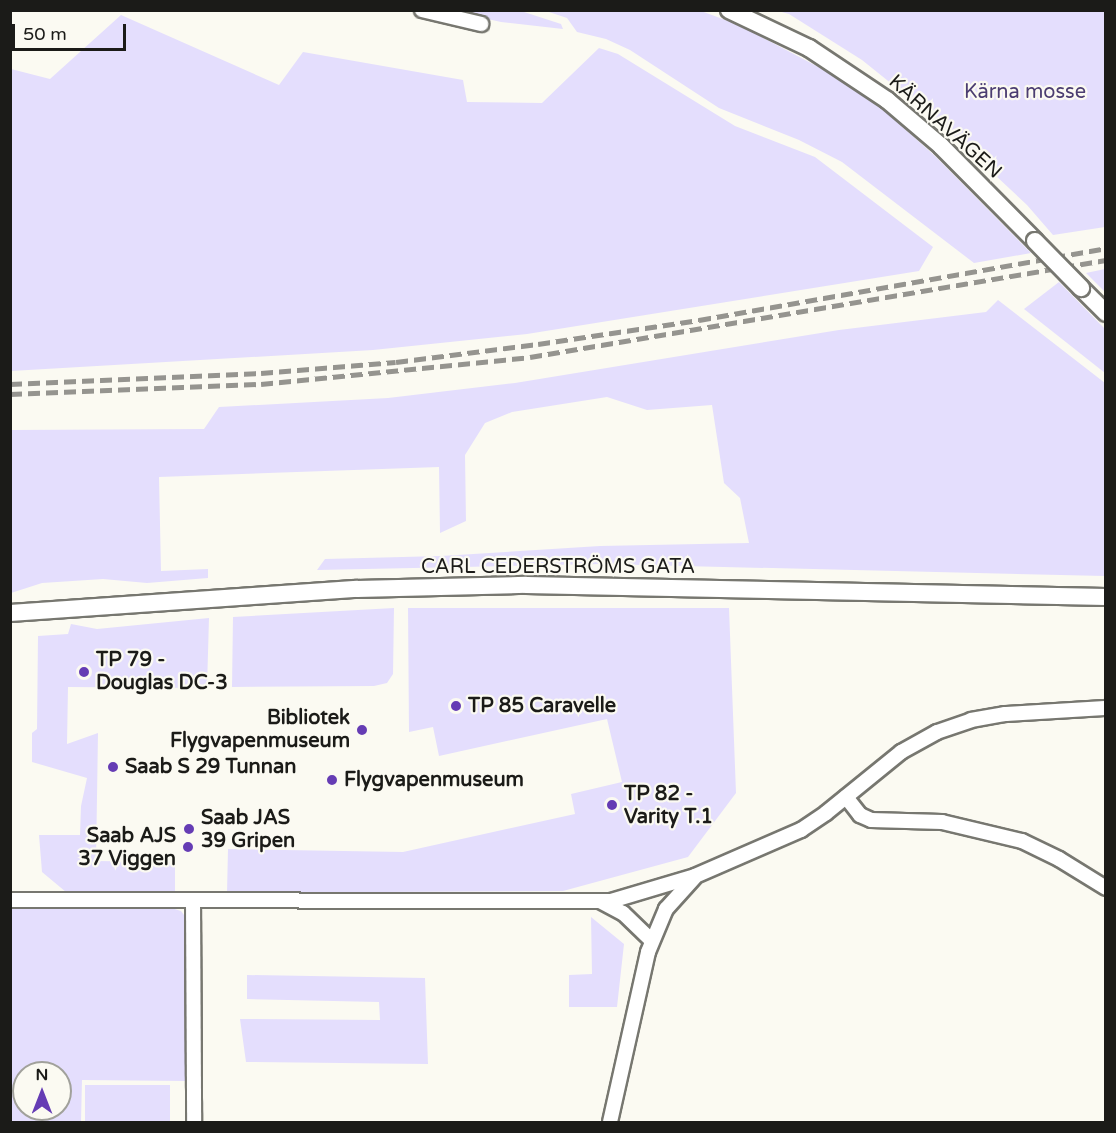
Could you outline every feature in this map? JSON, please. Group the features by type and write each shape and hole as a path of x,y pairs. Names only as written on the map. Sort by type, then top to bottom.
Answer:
{"street":[{"path":"422,10 481,24"},
{"name":"KÄRNAVÄGEN","path":"729,10 810,48 887,100 941,146 1106,313"},
{"name":"CARL CEDERSTRÖMS GATA","path":"10,613 357,589 526,585 1106,597"},
{"path":"10,900 600,901 638,894 695,876 801,830 905,749 937,732 971,720 1005,714 1106,708"},
{"path":"846,797 860,815 871,820 942,822 1022,841 1106,888"},
{"path":"610,1122 652,941 666,909 695,876"},
{"path":"600,901 623,912 652,941"},
{"path":"193,902 194,1122"}],"green space":[{"path":"469,11 521,11 561,24 563,29 501,22 470,15"},
{"path":"546,11 701,11 739,25 843,80 887,113 935,156 1031,253 974,263 842,162 799,140 719,108 630,50 606,39 577,32 567,18"},
{"name":"Kärna mosse","path":"778,11 1105,11 1105,227 1053,235 1027,205 933,117 862,60 789,14"},
{"path":"121,15 279,85 303,52 463,80 467,102 542,103 599,48 618,54 735,126 815,157 933,247 919,271 527,334 373,350 11,371 11,69 50,79"},
{"path":"1106,269 1105,292 1086,273"},
{"path":"1059,282 1105,329 1105,373 1024,309"},
{"path":"998,300 1105,383 1105,576 601,564 317,570 325,559 441,556 600,546 749,543 740,498 724,483 712,405 647,410 607,397 512,412 485,423 465,455 466,521 440,533 439,467 159,477 161,571 208,569 208,578 147,583 103,579 42,583 11,593 11,430 204,429 219,407 388,398 515,383 839,330 986,312"},
{"path":"394,608 393,674 387,683 374,686 232,687 233,617"},
{"path":"408,608 729,608 736,793 688,857 563,891 227,893 228,849 403,852 575,814 571,794 622,782 607,719 439,756 433,727 409,732"},
{"path":"209,618 207,688 68,687 67,744 98,733 96,861 175,862 175,893 66,892 42,872 39,835 80,835 81,806 87,778 32,762 32,733 37,729 38,636 68,634 71,624 97,629"},
{"path":"11,905 165,906 181,911 187,919 185,1081 82,1080 81,1122 11,1122"},
{"path":"591,917 624,944 617,1007 569,1007 569,975 592,974"},
{"path":"247,975 425,978 428,1064 246,1062 240,1019 380,1020 379,1002 247,999"},
{"path":"85,1085 170,1085 170,1122 85,1122"}],"railway":[{"path":"10,384 261,373 396,362 699,320 1106,248"},
{"path":"10,394 261,384 530,357 1106,260"}],"place":[{"name":"TP 79 - Douglas DC-3","path":"84,672"},
{"name":"TP 85 Caravelle","path":"456,706"},
{"name":"Bibliotek Flygvapenmuseum","path":"362,730"},
{"name":"Saab S 29 Tunnan","path":"113,767"},
{"name":"Flygvapenmuseum","path":"332,780"},
{"name":"TP 82 - Varity T.1","path":"612,805"},
{"name":"Saab JAS 39 Gripen","path":"189,829"},
{"name":"Saab AJS 37 Viggen","path":"188,847"}]}
